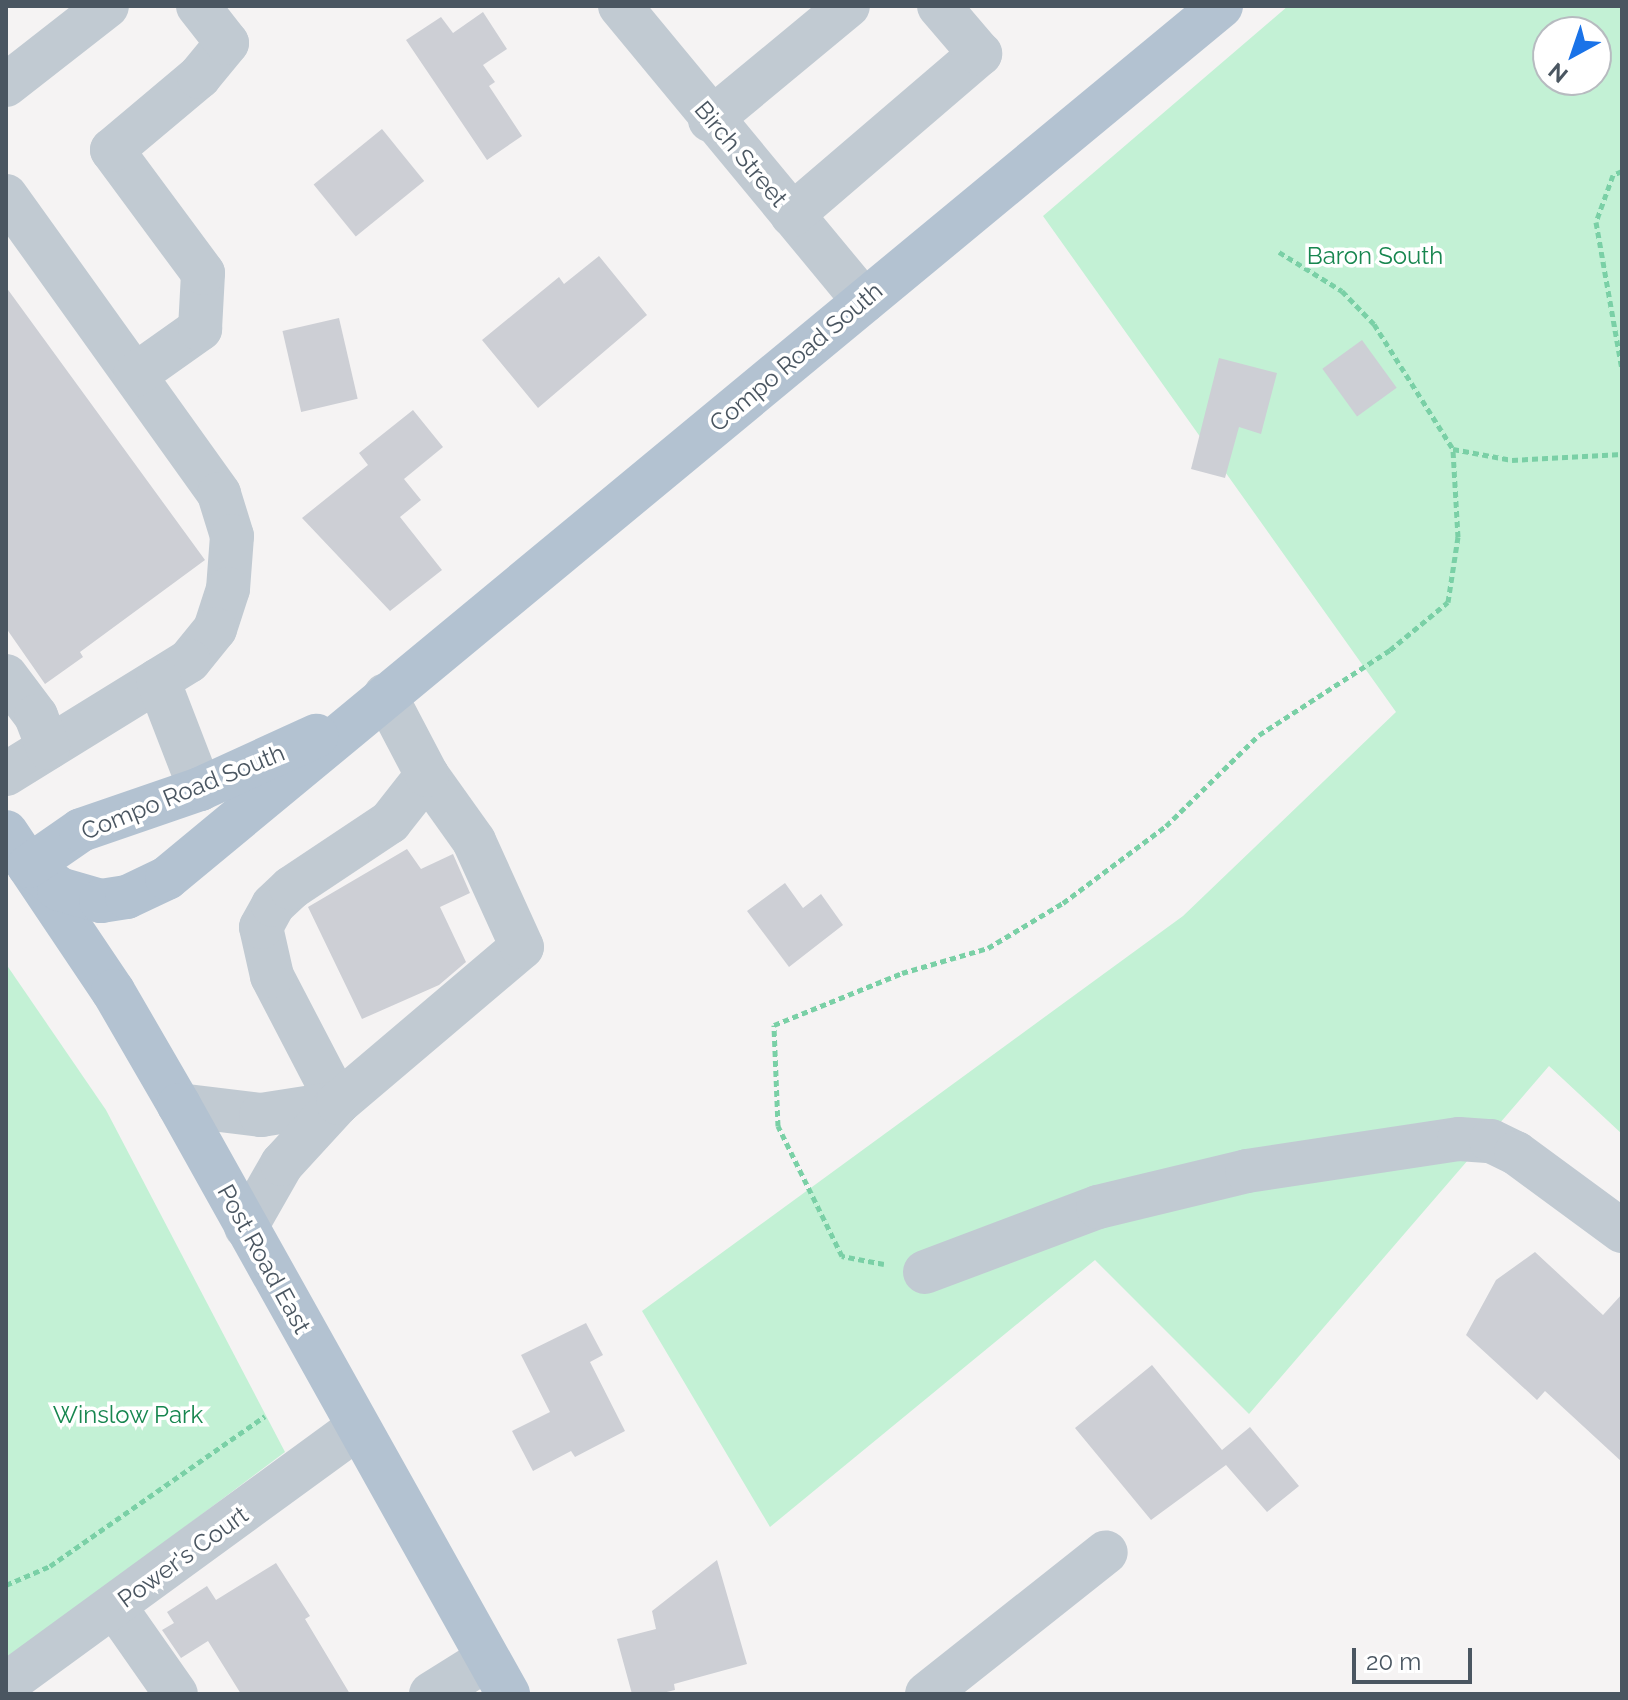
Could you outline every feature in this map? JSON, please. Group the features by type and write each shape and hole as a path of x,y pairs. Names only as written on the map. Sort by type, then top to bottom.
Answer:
{"main road":[{"name":"Compo Road South","path":"14,854 59,889 82,897 127,897 167,878 1221,6"},
{"name":"Compo Road South","path":"14,854 200,789 281,755 378,701"},
{"name":"Post Road East","path":"14,854 113,991 358,1427 496,1683"}],"street":[{"path":"6,85 107,6"},
{"path":"135,375 200,329 203,273 112,150 199,77 227,43 198,6"},
{"name":"Birch Street","path":"620,6 710,120 864,301"},
{"path":"710,120 848,6"},
{"path":"792,215 980,54 939,6"},
{"path":"6,196 219,494 232,536 228,589 215,629 189,661 6,774"},
{"path":"6,676 36,716 48,748"},
{"path":"158,680 200,789"},
{"path":"246,1227 282,1164 338,1103 522,947 474,841 378,701"},
{"path":"338,1103 272,976 261,927 273,905 291,888 390,822 427,775"},
{"path":"179,1105 261,1115 338,1103"},
{"path":"925,1272 1098,1207 1247,1171 1459,1139 1491,1141 1516,1153 1622,1231"},
{"name":"Power's Court","path":"6,1684 358,1427"},
{"path":"927,1694 1106,1552"},
{"path":"115,1607 176,1694"},
{"path":"431,1694 496,1683"}],"path":[{"path":"1622,171 1613,175 1596,222 1622,369"},
{"path":"925,1272 842,1256 778,1126 774,1025 902,973 988,948 1063,903 1166,826 1259,735 1390,650 1448,602 1458,537 1453,449 1374,324 1342,291 1279,252"},
{"path":"1453,449 1512,460 1622,454"},
{"path":"6,1585 50,1566 265,1416"}],"green space":[{"name":"Baron South","path":"1288,6 1622,6 1622,1134 1549,1066 1249,1414 1095,1260 770,1527 642,1311 1183,916 1396,712 1043,216"},
{"name":"Winslow Park","path":"6,964 106,1110 285,1452 6,1661"}],"building":[{"path":"483,12 507,49 483,65 495,82 489,86 522,136 487,160 406,40 441,17 453,33"},
{"path":"382,129 424,181 356,236 314,184"},
{"path":"599,256 647,315 538,408 482,340 559,277 564,284"},
{"path":"6,287 205,560 80,652 83,657 45,684 6,628"},
{"path":"339,318 358,399 301,412 282,331"},
{"path":"1362,340 1397,388 1357,417 1322,369"},
{"path":"1219,358 1277,373 1261,434 1239,427 1225,478 1191,469"},
{"path":"413,410 443,447 404,479 421,500 400,517 442,570 390,611 302,518 368,465 359,453"},
{"path":"407,849 421,869 453,854 470,893 440,907 466,962 439,985 362,1019 308,907"},
{"path":"785,883 803,908 821,894 843,925 789,967 747,911"},
{"path":"1535,1252 1603,1315 1622,1294 1622,1462 1545,1391 1537,1400 1466,1335 1496,1280"},
{"path":"586,1323 603,1355 590,1362 625,1431 575,1457 571,1451 533,1471 512,1431 550,1412 521,1355"},
{"path":"1152,1365 1222,1450 1250,1427 1299,1486 1267,1512 1226,1465 1151,1520 1075,1428"},
{"path":"717,1560 747,1664 674,1684 675,1690 658,1694 632,1694 617,1639 656,1629 652,1611"},
{"path":"276,1563 310,1616 305,1619 350,1694 241,1694 208,1641 181,1658 162,1630 174,1623 167,1612 207,1586 216,1600"}]}
